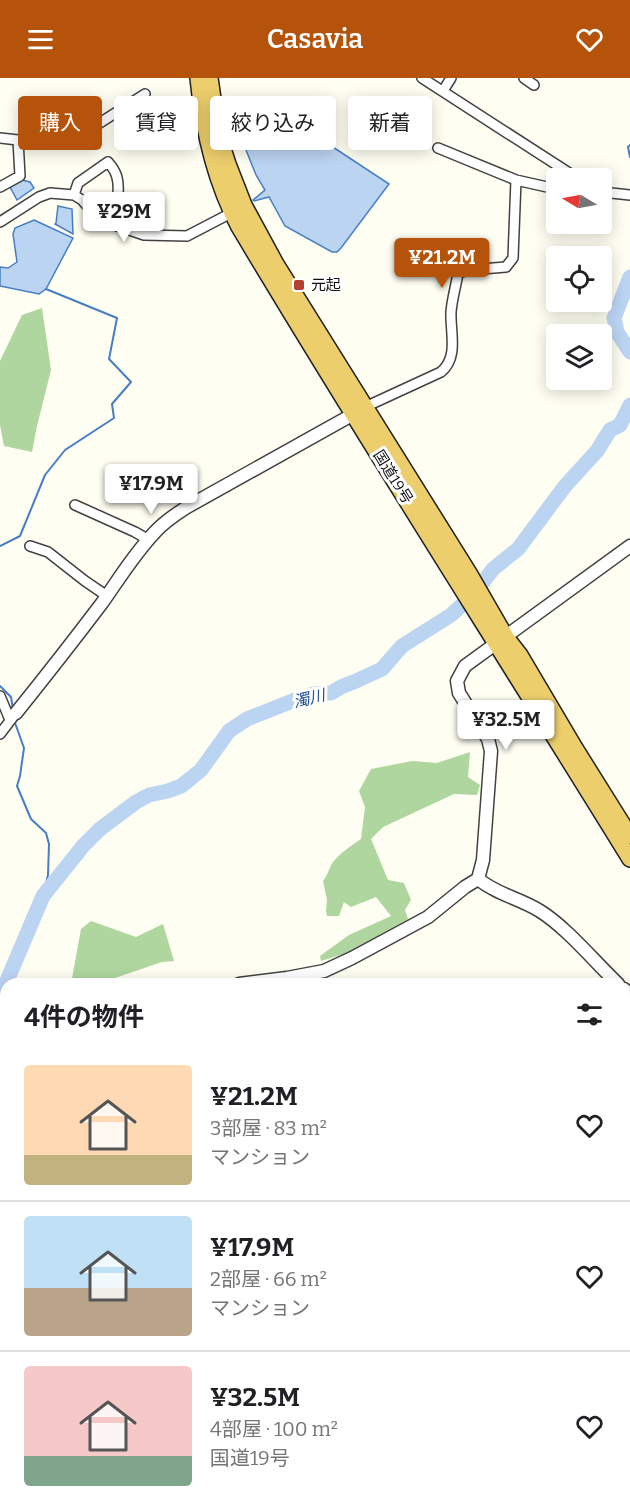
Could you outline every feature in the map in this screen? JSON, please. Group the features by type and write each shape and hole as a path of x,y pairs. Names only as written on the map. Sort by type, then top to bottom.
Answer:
{"highway":[{"name":"国道19号","path":"198,78 211,157 238,209 276,264 359,411 463,577 630,859"},
{"name":"国道19号","path":"210,78 218,133 238,209"},
{"name":"国道19号","path":"501,641 520,655 630,836"}],"street":[{"path":"422,78 562,168"},
{"path":"443,91 451,78"},
{"path":"524,78 534,85"},
{"path":"102,122 145,94"},
{"path":"0,138 18,140"},
{"path":"438,148 516,180 546,187"},
{"path":"0,187 20,176 19,150"},
{"path":"74,195 78,183 108,162 116,171 119,190 103,221"},
{"path":"0,734 61,657 135,555 167,521 187,507 359,411 446,368 452,349 451,312 458,273 506,267 513,258 516,180"},
{"path":"0,222 39,196 50,193 74,195 103,221 144,235 187,236 238,209"},
{"path":"612,193 630,195"},
{"path":"75,505 135,532 147,541"},
{"path":"30,546 48,552 106,596"},
{"path":"287,978 324,971 352,958 428,916 478,879 483,860 491,751 488,739 459,693 458,681 465,666 630,546"},
{"path":"0,696 13,717"},
{"path":"478,879 489,887 539,910 558,924 612,978"}],"green space":[{"path":"42,308 51,370 32,452 4,446 0,425 0,361 22,315"},
{"path":"470,752 468,777 480,785 477,795 454,794 383,827 371,839 388,880 404,883 411,900 405,910 408,919 347,953 321,961 320,956 349,935 391,916 376,897 351,907 344,902 339,916 327,916 326,911 327,900 323,881 336,858 361,839 365,807 359,791 371,769 412,761 437,763"},
{"path":"91,921 136,937 163,924 174,961 162,962 115,978 72,978 81,929"}],"water":[{"path":"336,149 389,184 341,248 337,252 332,252 285,226 269,197 253,200 265,190 246,150"},
{"path":"22,180 30,182 34,188 17,200 10,187"},
{"path":"58,206 72,209 73,234 55,224"},
{"path":"34,220 73,238 46,289 39,294 0,286 0,267 8,268 17,262 13,234 15,228"}],"waterway":[{"path":"630,145 628,147 630,157"},
{"name":"濁川","path":"630,277 614,318 617,332 630,352"},
{"path":"0,546 20,536 45,475 65,450 114,418 112,404 131,382 109,359 117,318 46,289"},
{"name":"濁川","path":"8,978 43,896 83,846 100,829 149,795 181,786 201,770 229,731 247,719 300,698 331,693 382,669 402,646 451,615 474,594 493,569 518,549 565,486 597,451 610,430 620,425 630,405"},
{"path":"0,686 11,697 13,709"},
{"path":"14,720 24,748 17,786 31,819 46,833 49,844 48,875 43,896"}],"place":[{"name":"元起","path":"299,285"}]}
